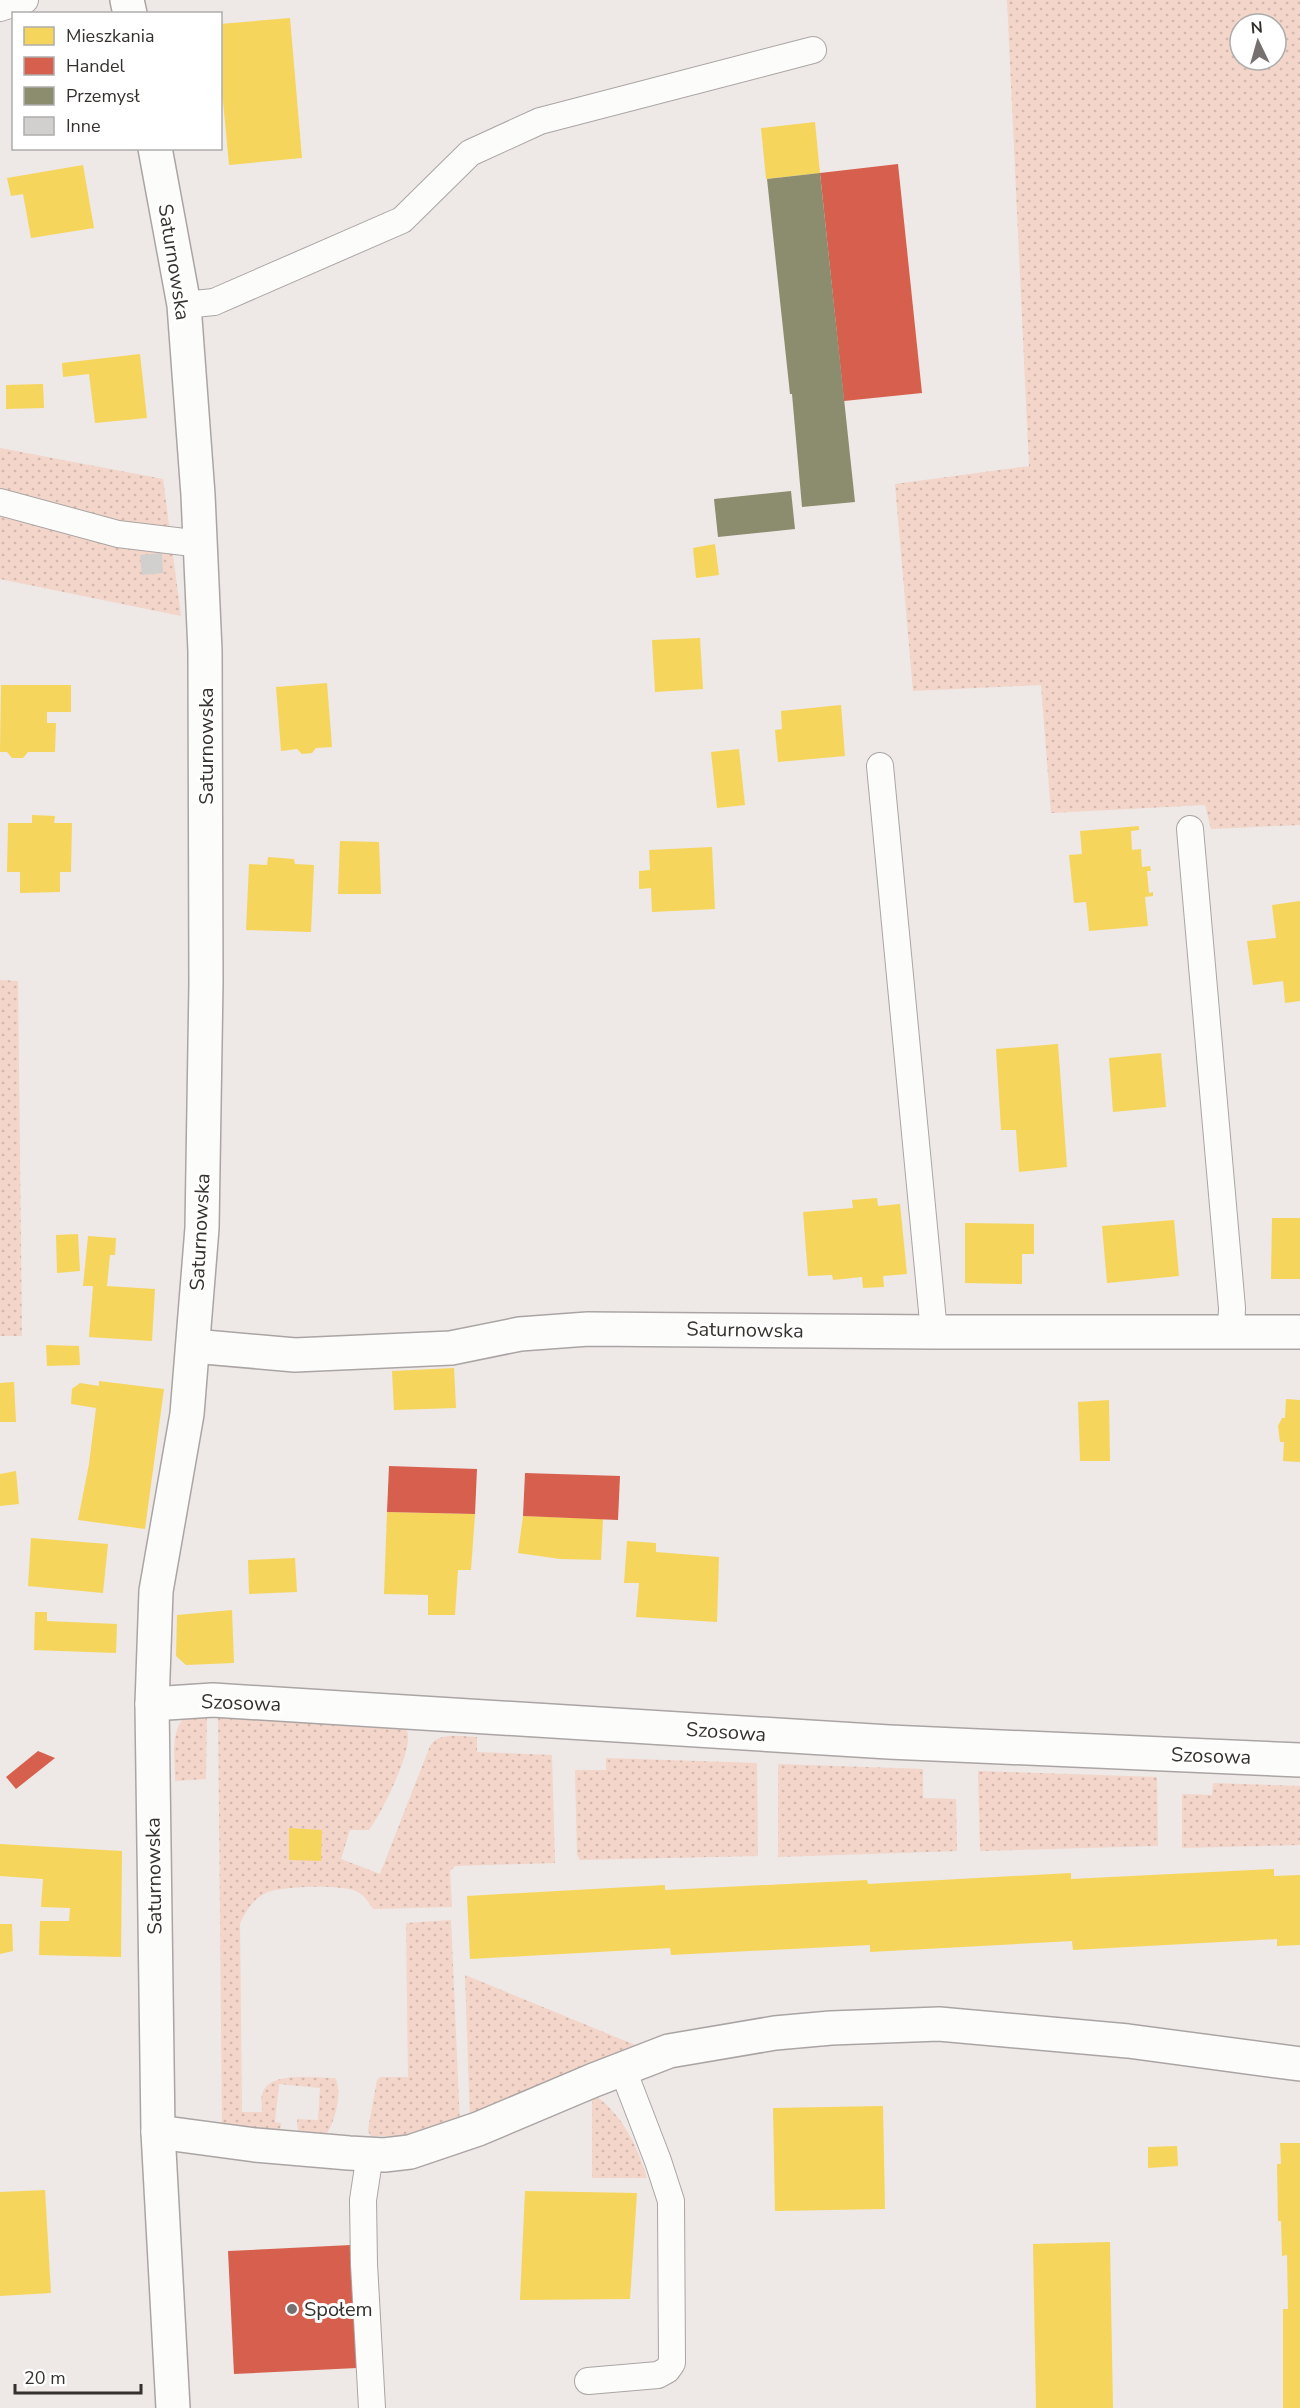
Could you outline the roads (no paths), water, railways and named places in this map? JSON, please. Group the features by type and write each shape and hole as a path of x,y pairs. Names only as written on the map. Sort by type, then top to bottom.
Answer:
{"street":[{"name":"Saturnowska","path":"155,150 184,305 201,544 205,651 206,983 202,1228 187,1414 156,1591 152,1704 158,2132 173,2408"},
{"name":"Saturnowska","path":"193,1346 295,1355 451,1348 520,1334 588,1329 1300,1332"},
{"name":"Szosowa","path":"152,1704 213,1700 889,1742 1300,1760"},
{"path":"158,2132 255,2145 370,2154 411,2152 478,2129 669,2051 775,2033 939,2024 1128,2041 1300,2064"}],"lane":[{"path":"0,8 25,0"},
{"path":"184,305 214,302 402,220 470,153 540,121 813,50"},
{"path":"0,502 118,534 201,544"},
{"path":"880,766 934,1332"},
{"path":"1190,829 1232,1308 1231,1332"},
{"path":"588,2381 658,2376 672,2363 671,2201 623,2070"},
{"path":"370,2154 363,2200 372,2408"}],"place":[{"name":"Społem","path":"292,2309"}]}
